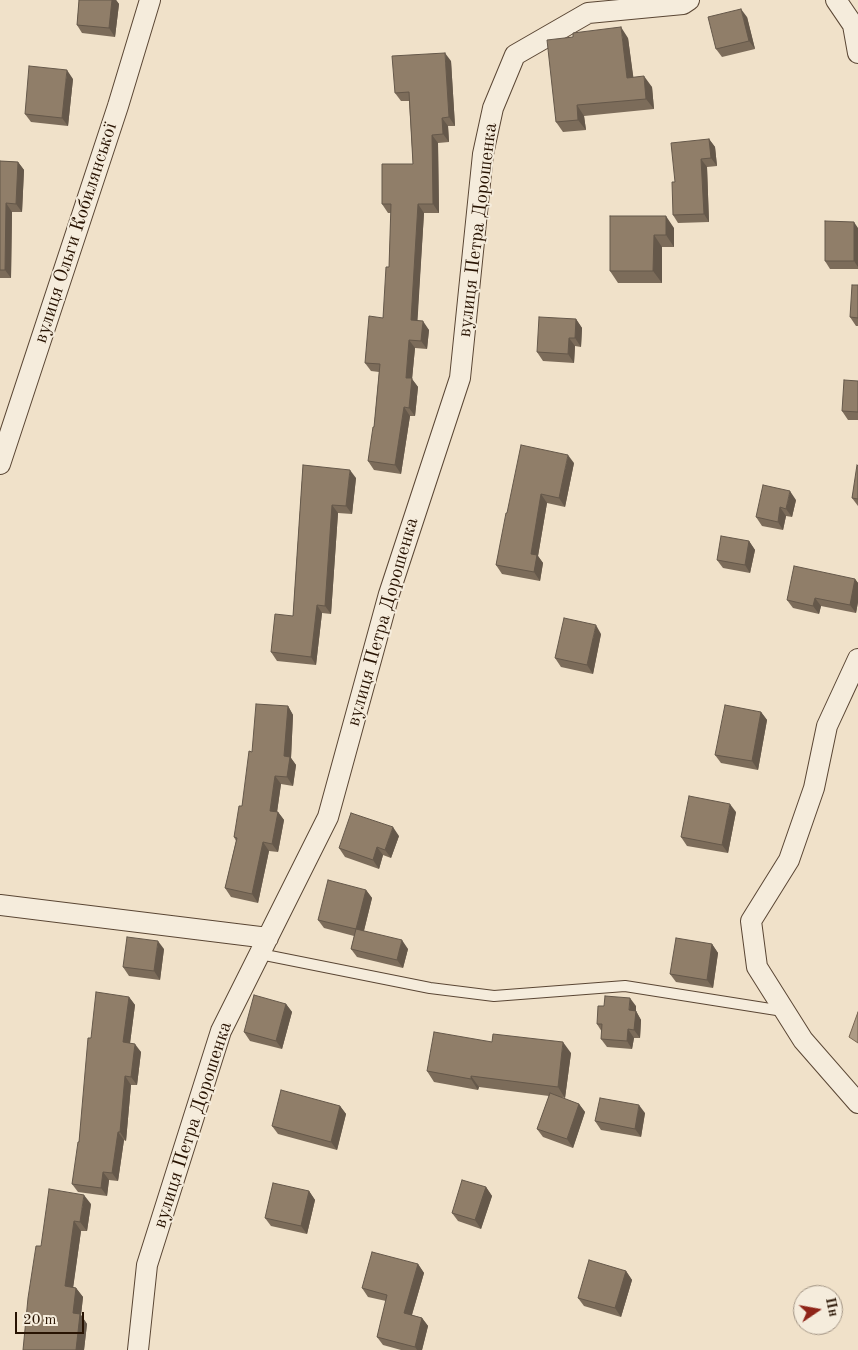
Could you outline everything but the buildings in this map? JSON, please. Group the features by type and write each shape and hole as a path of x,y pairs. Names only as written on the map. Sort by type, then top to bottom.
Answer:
{"street":[{"name":"вулиця Ольги Кобилянської","path":"0,464 118,106 150,0"},
{"name":"вулиця Петра Дорошенка","path":"138,1350 147,1265 221,1031 328,816 389,594 460,378 483,154 494,108 515,55 588,13 683,4 689,0"},
{"path":"836,0 852,25 858,52"},
{"path":"858,659 828,726 814,788 789,860 751,920 757,966 803,1040 858,1103"},
{"path":"0,906 264,946"}],"lane":[{"path":"264,946 430,988 494,996 625,986 784,1011"}],"shaded area":[{"path":"858,1012 858,1043 849,1037"}]}
